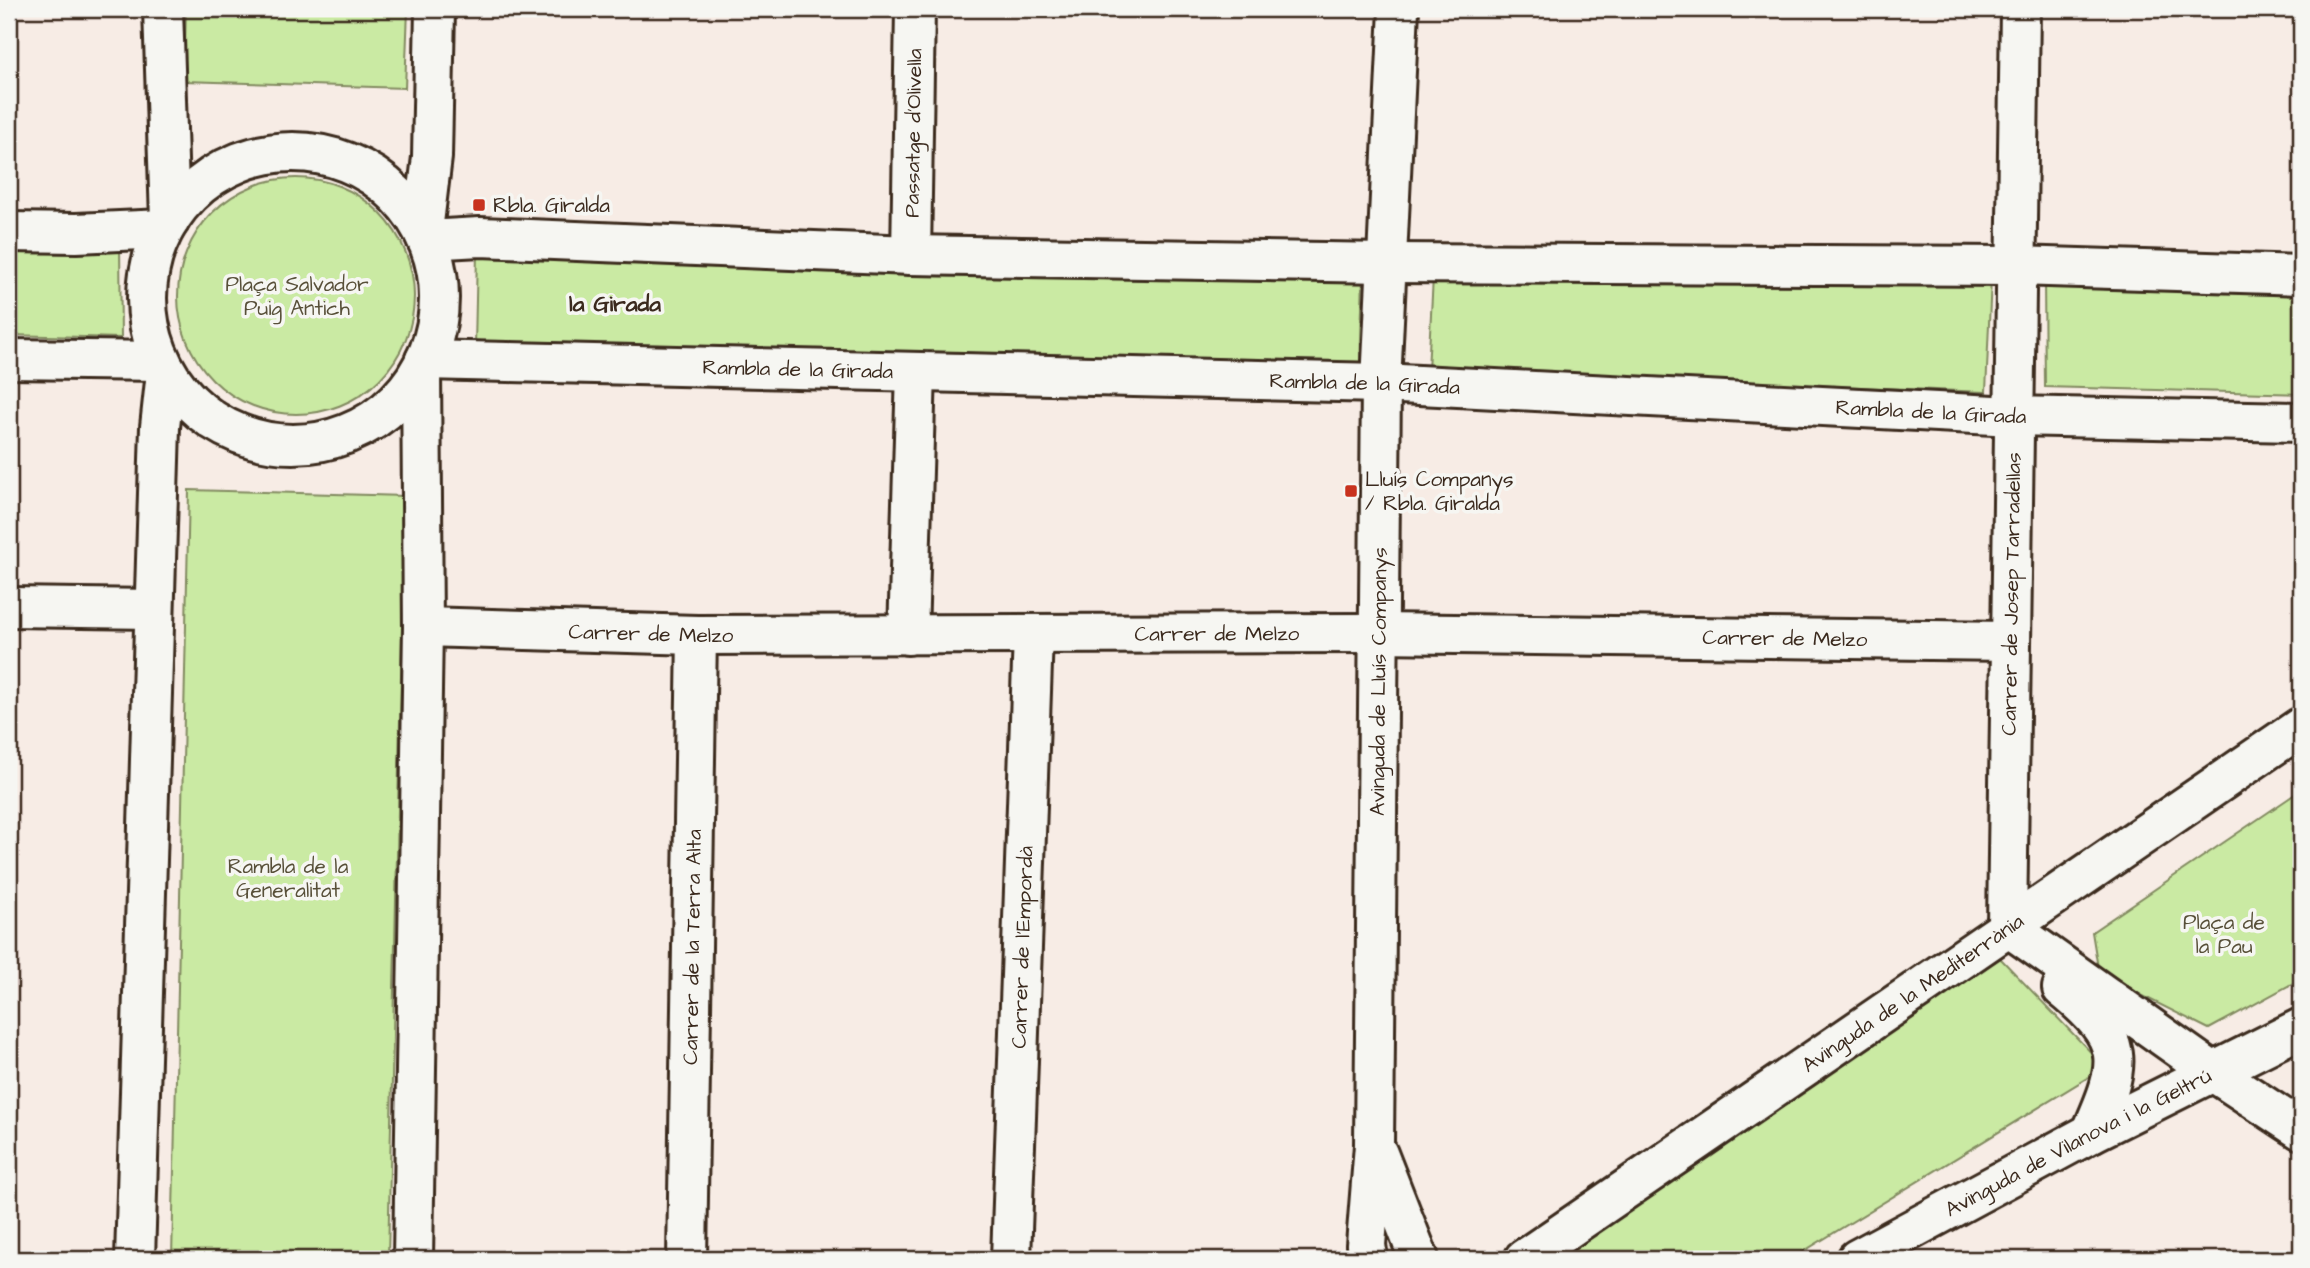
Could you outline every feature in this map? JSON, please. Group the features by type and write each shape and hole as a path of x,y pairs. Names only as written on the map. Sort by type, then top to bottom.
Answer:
{"street":[{"path":"163,9 167,224"},
{"path":"425,235 432,157 435,9"},
{"name":"Passatge d'Olivella","path":"911,255 915,9"},
{"name":"Avinguda de Lluís Companys","path":"1368,1243 1374,1144 1381,383 1399,9"},
{"name":"Carrer de Josep Tarradellas","path":"2001,930 2010,640 2020,9"},
{"path":"279,152 322,154 364,169 398,196 425,235 438,280 438,321 423,365 394,405 358,429 316,443 272,444 230,431 194,406 164,366 150,329 147,296 151,263 167,224 200,185 237,162 279,152"},
{"path":"9,232 76,233 167,224"},
{"path":"425,235 911,255 1387,263 2015,266 2301,275"},
{"path":"9,359 164,366"},
{"path":"413,1259 423,627 423,365"},
{"name":"Rambla de la Girada","path":"423,365 915,372 1381,383 2013,416 2301,422"},
{"path":"135,1259 164,366"},
{"path":"908,635 915,372"},
{"path":"9,607 155,609"},
{"name":"Carrer de Melzo","path":"423,627 697,635 1377,634 2010,640"},
{"name":"Carrer de la Terra Alta","path":"687,1259 697,635"},
{"name":"Carrer de l'Empordà","path":"1011,1259 1032,635"},
{"name":"Avinguda de la Mediterrània","path":"1524,1259 2301,727"},
{"path":"2001,930 2213,1072 2291,1112"},
{"path":"2001,930 2091,1012 2116,1054 2112,1086 2091,1133"},
{"name":"Avinguda de Vilanova i la Geltrú","path":"1857,1259 2091,1133 2301,1028"},
{"name":"Avinguda de Lluís Companys","path":"1374,1144 1419,1259"},
{"path":"1368,1243 1408,1259"}],"green space":[{"path":"186,9 408,9 405,88 184,81"},
{"name":"Plaça Salvador Puig Antich","path":"284,178 308,178 352,192 380,212 405,251 412,273 412,319 405,341 380,380 352,400 330,409 308,414 284,414 240,400 212,380 192,352 183,330 178,308 178,284 192,240 212,212 240,192 262,183"},
{"path":"9,243 120,244 121,338 9,335"},
{"path":"477,252 1363,278 1360,368 475,347"},
{"path":"1433,277 1991,278 1986,392 1428,370"},
{"path":"2044,279 2301,287 2301,394 2045,387"},
{"name":"Rambla de la Generalitat","path":"189,490 405,496 388,1259 172,1259"},
{"name":"Plaça de la Pau","path":"2301,790 2301,979 2209,1029 2099,974 2092,932"},
{"path":"2000,958 2105,1067 1791,1259 1541,1259"}],"place":[{"name":"Rbla. Giralda","path":"479,205"},
{"name":"Lluís Companys / Rbla. Giralda","path":"1351,491"}],"district":[{"name":"la Girada","path":"615,303"}]}
